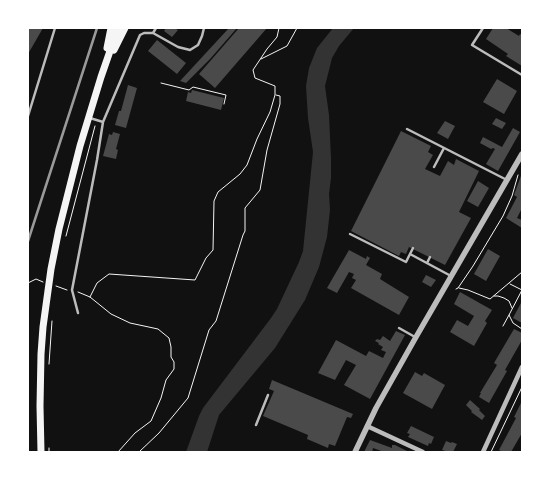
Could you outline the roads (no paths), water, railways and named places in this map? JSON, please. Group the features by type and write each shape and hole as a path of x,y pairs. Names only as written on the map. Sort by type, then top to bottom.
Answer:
{"main road":[{"path":"41,452 41,362 48,286 64,211 100,77 111,28"},
{"path":"100,77 118,28"},
{"path":"100,77 125,28"}],"street":[{"path":"354,452 416,337 522,154"},
{"path":"483,452 522,367"},
{"path":"367,426 423,452"}],"lane":[{"path":"28,116 55,28"},
{"path":"153,33 156,28"},
{"path":"78,313 72,290 98,160 103,122 140,35 153,33 178,47 190,50 198,45 204,28"},
{"path":"482,28 472,45 522,75"},
{"path":"89,118 103,122"},
{"path":"407,129 507,180"},
{"path":"434,167 444,148"},
{"path":"350,234 406,262 413,248"},
{"path":"410,254 451,276"},
{"path":"427,263 430,257"},
{"path":"399,328 416,337"},
{"path":"256,425 268,395"}],"railway":[{"path":"28,241 97,28"}]}
